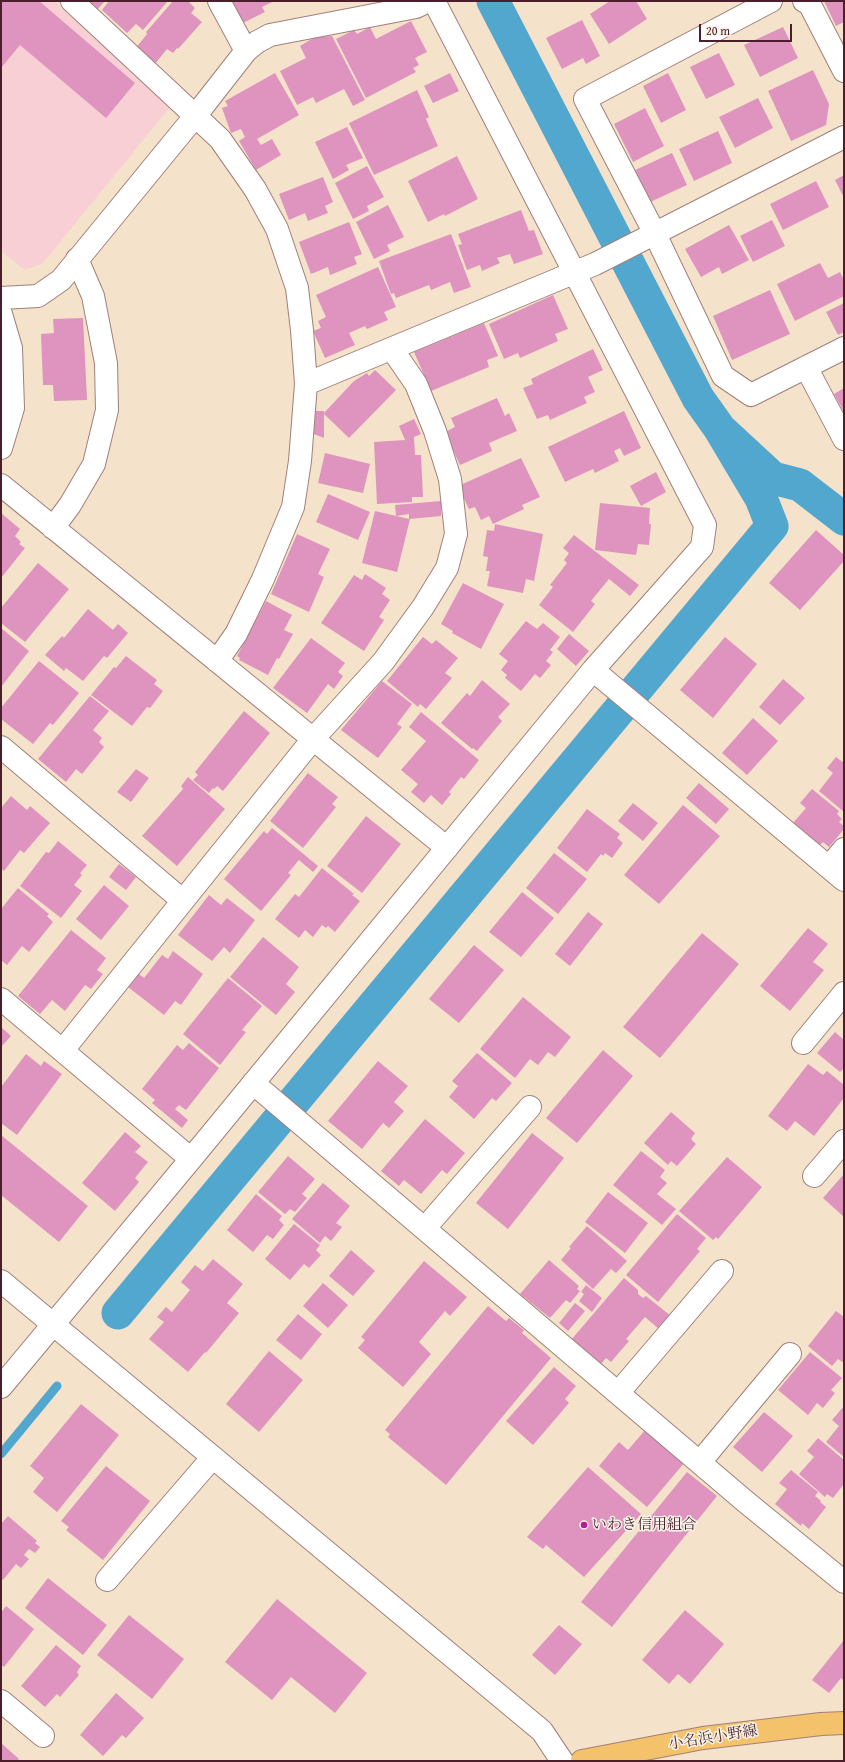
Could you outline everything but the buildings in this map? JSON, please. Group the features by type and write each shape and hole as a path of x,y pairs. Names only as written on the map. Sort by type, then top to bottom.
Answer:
{"main road":[{"name":"小名浜小野線","path":"582,1761 703,1738 821,1724 844,1723"}],"street":[{"path":"72,1 196,115 225,145 255,189 277,230 297,288 306,384 300,462 293,507 236,634 218,661"},
{"path":"219,1 246,51"},
{"path":"1,298 38,296 60,280 196,115 246,51 257,42 270,35 416,7 428,1"},
{"path":"1,1387 191,1159 260,1088 447,848 593,670 702,547 705,525 434,1"},
{"path":"771,1 585,99 655,234 723,376 751,395 844,348"},
{"path":"804,1 809,4 844,71"},
{"path":"306,384 595,264 844,137"},
{"path":"53,528 70,505 94,464 107,410 106,363 93,296 77,259"},
{"path":"1,314 11,348 13,408 1,448"},
{"path":"63,1050 182,900 313,739 383,662 423,607 447,568 456,534 450,479 436,430 416,384 392,349"},
{"path":"806,367 844,439"},
{"path":"1,485 447,848"},
{"path":"593,670 836,873 844,849"},
{"path":"1,747 182,900"},
{"path":"802,1043 844,993"},
{"path":"1,999 191,1159"},
{"path":"260,1088 618,1393 844,1582"},
{"path":"425,1228 530,1107"},
{"path":"814,1176 844,1141"},
{"path":"618,1393 722,1271"},
{"path":"1,1281 542,1731 562,1761"},
{"path":"700,1462 790,1354"},
{"path":"107,1580 213,1457"},
{"path":"1,1701 43,1736"}],"shaded area":[{"path":"1,1 54,1 170,107 43,263 25,270 1,251"}],"waterway":[{"path":"493,1 698,398 720,429 773,478 800,485 844,519"},
{"path":"118,1313 772,526 761,498 720,429"},
{"path":"1,1454 57,1386"}],"place":[{"name":"いわき信用組合","path":"584,1525"}]}
